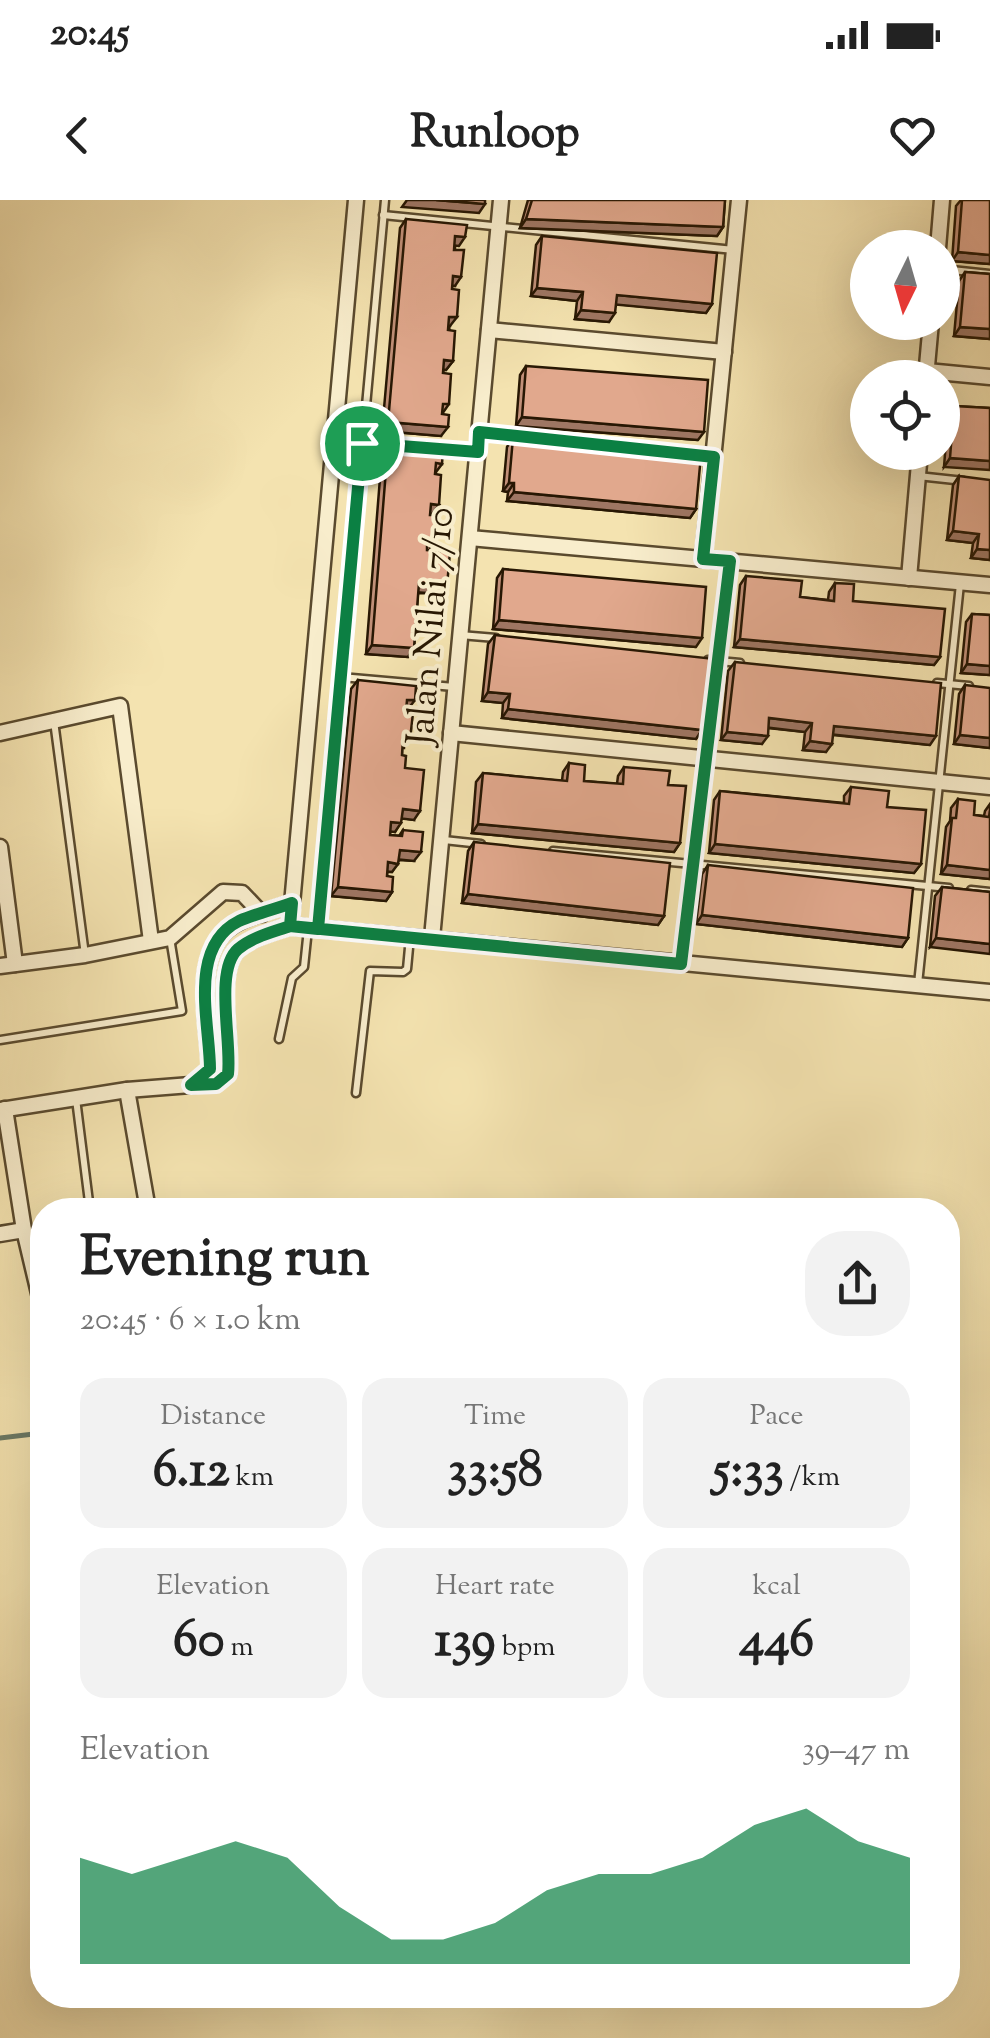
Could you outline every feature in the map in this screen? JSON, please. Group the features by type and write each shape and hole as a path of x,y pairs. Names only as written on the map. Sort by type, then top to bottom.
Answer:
{"street":[{"path":"290,926 356,200"},
{"name":"Jalan Nilai 7/10","path":"432,938 501,200"},
{"path":"703,559 739,200"},
{"path":"940,230 942,200"},
{"path":"489,330 724,352"},
{"path":"960,376 990,378"},
{"path":"909,578 918,470"},
{"path":"470,538 990,585"},
{"path":"0,733 120,706 151,941"},
{"path":"451,734 990,787"},
{"path":"0,847 8,965 170,938 223,892 242,893 262,914"},
{"path":"191,1085 210,1069 205,972 210,955 226,930 240,921 292,903"},
{"path":"30,1255 7,1169 2,1110 127,1090 216,1084 228,1074 229,963 238,950 290,926 990,992"},
{"path":"127,1090 146,1198"},
{"path":"0,1234 24,1230"}],"lane":[{"path":"279,1039 292,978 304,967 313,928 341,677 385,200"},
{"path":"384,214 734,250"},
{"path":"960,272 990,274"},
{"path":"479,432 674,453"},
{"path":"362,443 401,446"},
{"path":"420,448 478,452"},
{"path":"694,455 714,457"},
{"path":"918,476 972,482"},
{"path":"681,964 730,561"},
{"path":"918,986 960,582"},
{"path":"460,635 500,639"},
{"path":"698,659 756,665"},
{"path":"341,677 456,687"},
{"path":"930,682 976,687"},
{"path":"54,720 86,954"},
{"path":"441,840 499,846"},
{"path":"538,849 990,892"},
{"path":"356,1093 370,971 403,972 410,936"},
{"path":"0,1040 182,1012 170,938"},
{"path":"76,1098 88,1198"}],"building":[{"path":"436,200 485,200 485,204"},
{"path":"532,200 725,200 723,227 526,219"},
{"path":"962,200 990,200 990,255 960,252"},
{"path":"406,219 467,225 465,237 455,236 454,250 464,250 461,277 453,276 452,289 459,290 457,317 449,317 448,330 455,331 453,361 444,360 443,373 451,374 449,404 443,404 442,414 449,415 448,427 388,422"},
{"path":"542,236 717,253 712,304 617,295 615,313 581,310 583,292 537,288"},
{"path":"965,272 990,274 990,329 960,327"},
{"path":"526,366 708,380 704,432 522,417"},
{"path":"960,406 990,408 990,461 960,459"},
{"path":"513,438 701,455 696,509 514,492 514,483 509,483"},
{"path":"388,445 443,449 442,464 436,463 435,474 441,475 439,505 431,504 430,515 436,515 434,544 427,544 427,550 450,552 447,586 419,583 414,648 372,645"},
{"path":"959,476 990,480 990,550 977,549 979,534 953,531"},
{"path":"503,569 706,587 702,638 499,620"},
{"path":"746,576 802,581 800,597 834,601 835,583 854,584 853,601 945,609 940,657 740,639"},
{"path":"972,614 990,615 990,666 967,664"},
{"path":"495,635 715,659 709,709 704,709 702,730 508,709 510,694 488,692"},
{"path":"735,662 941,683 936,736 834,726 832,744 810,741 812,723 769,718 768,736 727,732"},
{"path":"358,680 416,686 415,700 407,700 406,712 413,713 410,740 403,739 402,755 406,756 405,768 424,770 420,811 403,809 401,823 391,822 390,835 402,836 403,830 423,832 421,852 400,850 398,864 388,862 392,892 338,887"},
{"path":"965,685 990,688 990,738 960,735"},
{"path":"569,763 585,765 584,781 623,784 624,767 670,771 668,785 686,786 680,843 478,824 483,773 567,781"},
{"path":"851,787 889,791 887,807 926,810 921,864 715,844 720,791 849,804"},
{"path":"958,799 975,801 974,815 989,817 990,811 990,870 947,865"},
{"path":"474,842 670,863 664,916 468,894"},
{"path":"708,865 913,888 908,938 702,915"},
{"path":"942,887 990,892 990,944 936,938"}],"waterway":[{"path":"0,1438 30,1434"}],"route":[{"path":"362,443 318,929 290,926 292,903 240,921 226,930 210,955 205,972 210,1069 191,1085 216,1084 228,1074 229,963 238,950 290,926 432,938 681,964 730,561 703,559 714,457 479,432 478,452 362,443"}]}
